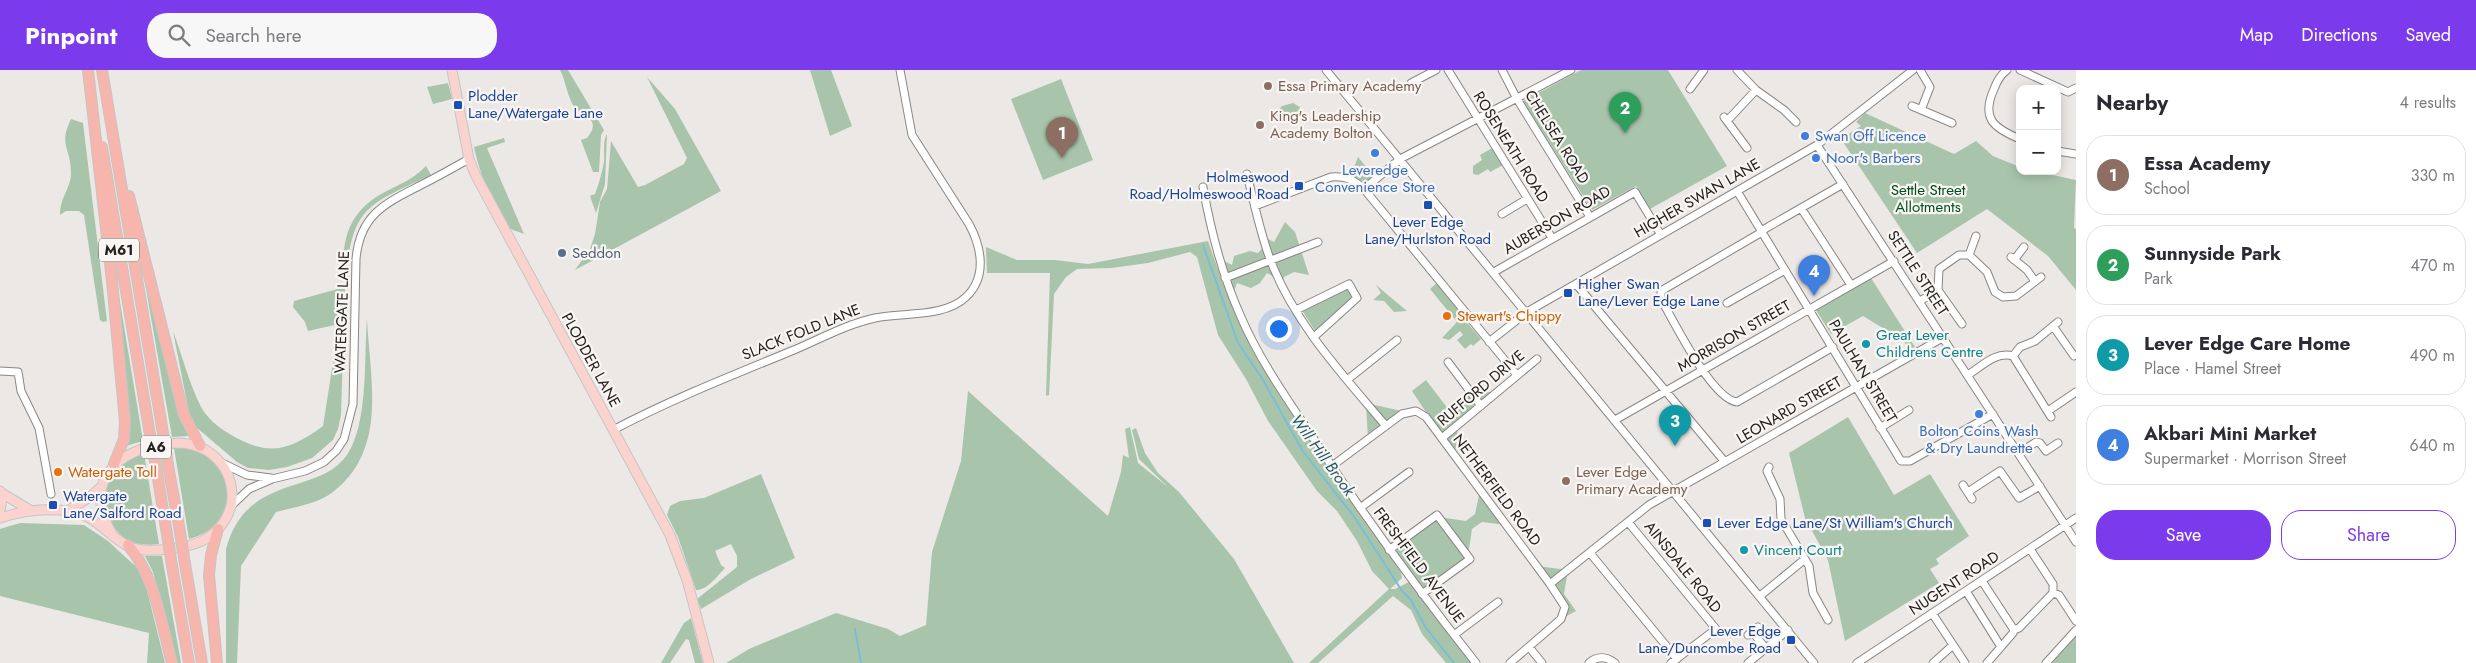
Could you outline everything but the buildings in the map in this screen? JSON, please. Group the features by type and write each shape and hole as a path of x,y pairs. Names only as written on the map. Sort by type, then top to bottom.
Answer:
{"highway":[{"name":"M61","path":"88,70 189,663"},
{"name":"M61","path":"88,70 112,281 125,422 124,438 114,464"},
{"name":"M61","path":"102,70 202,663"},
{"name":"M61","path":"108,109 184,415 200,446"},
{"path":"217,663 209,575 210,555 218,530"},
{"path":"128,545 141,560 149,576 172,663"}],"main road":[{"name":"PLODDER LANE","path":"452,70 469,159 494,212 656,508 678,556 709,663"},
{"name":"A6","path":"111,532 101,512 99,502 101,487 106,474 114,464 136,451 173,444 200,446"},
{"path":"200,446 212,453 222,463 231,483 231,506 218,530"},
{"name":"A6","path":"67,510 90,497 101,487"},
{"path":"0,492 30,510"},
{"path":"0,492 2,499 0,510"},
{"name":"A6","path":"0,518 30,510 67,510 90,516 128,545 142,550 200,542 218,530"}],"street":[{"name":"SLACK FOLD LANE","path":"613,430 682,396 856,324 888,315 943,309 960,302 970,292 981,270 976,240 969,224 912,134 904,100 900,70"},
{"path":"1411,84 1436,70"},
{"name":"ROSENEATH ROAD","path":"1448,70 1552,238"},
{"name":"CHELSEA ROAD","path":"1502,70 1517,99 1590,217"},
{"path":"1364,189 1400,159 1571,70"},
{"path":"1690,89 1692,80 1704,70"},
{"path":"1737,70 1756,90 1796,122"},
{"name":"HIGHER SWAN LANE","path":"1489,342 1528,312 1817,145 1913,70"},
{"path":"1920,70 1928,80 1930,87 1921,110"},
{"path":"2007,70 2000,76 1989,100 1988,115 1993,123 2016,137"},
{"path":"2020,70 2068,92 2076,88"},
{"path":"1330,72 1814,663"},
{"path":"1747,148 1740,142 1725,119 1756,90"},
{"path":"1912,106 1945,117 1952,123"},
{"name":"SETTLE STREET","path":"1817,145 2076,542"},
{"path":"2061,152 2076,154"},
{"name":"WATERGATE LANE","path":"231,506 249,488 272,478 305,471 324,462 336,451 348,431 353,404 357,248 368,222 378,210 391,200 469,159"},
{"path":"1247,174 1270,260 1296,310 1347,380 1386,426"},
{"path":"1255,206 1331,177 1342,176 1350,178 1364,189 1517,375"},
{"path":"1833,347 1736,402 1727,400 1702,370 1661,299 1661,291 1843,184"},
{"name":"FRESHFIELD AVENUE","path":"1203,187 1213,241 1225,278 1241,318 1254,343 1332,466 1389,550 1476,663"},
{"name":"PAULHAN STREET","path":"1737,191 1899,459 1903,462 1910,462 1993,414"},
{"name":"AUBERSON ROAD","path":"1494,272 1634,192 1661,234"},
{"path":"1502,214 1527,199"},
{"path":"1801,208 1851,285"},
{"path":"1969,255 1976,236"},
{"path":"1225,278 1318,242"},
{"path":"2024,247 2012,258 2027,270 2034,280"},
{"path":"1962,324 1938,290 1938,272 1942,266 1959,256 1969,255 1987,272 1993,288 2001,296 2016,296 2034,280 2041,277"},
{"name":"MORRISON STREET","path":"1615,420 1894,261"},
{"path":"1727,303 1785,270"},
{"path":"1296,310 1349,284 1357,298 1314,337"},
{"path":"1576,284 1725,462"},
{"path":"1920,301 1938,290"},
{"path":"1998,304 2001,296"},
{"path":"2013,356 2020,348 2035,341 2056,324 2066,350 2074,356"},
{"name":"LEONARD STREET","path":"1550,584 1649,505 1944,337"},
{"path":"1347,380 1396,340"},
{"path":"1968,375 1996,356 2003,354 2013,356 2050,414 2071,393"},
{"name":"RUFFORD DRIVE","path":"1442,438 1537,359"},
{"path":"1448,362 1481,406"},
{"path":"0,371 18,372 21,391 40,428 51,494"},
{"path":"1880,428 1910,410"},
{"name":"NETHERFIELD ROAD","path":"1332,466 1402,414 1416,411 1426,417 1562,601 1564,614 1562,620 1510,663"},
{"path":"2018,453 2036,442 2040,443 2046,452 2058,443"},
{"name":"WATERGATE LANE","path":"222,463 247,475 272,478"},
{"path":"1769,468 1768,471 1780,499 1781,519 1811,571 1813,593 1829,616"},
{"path":"1963,485 1970,496 2000,471 2018,497 2040,486"},
{"path":"1360,508 1409,472"},
{"path":"1389,550 1437,515 1470,559 1422,594"},
{"name":"NUGENT ROAD","path":"1857,663 2076,518"},
{"name":"AINSDALE ROAD","path":"1628,522 1716,629 1674,661"},
{"path":"1987,663 2014,630 2053,593 2053,584 2030,549"},
{"path":"1590,553 1674,661"},
{"path":"1760,596 1805,559"},
{"path":"1982,581 2014,630"},
{"path":"1966,591 2001,647"},
{"path":"2053,593 2059,595 2076,621"},
{"path":"1454,635 1498,602"},
{"path":"1932,613 1965,663"},
{"path":"1748,663 1788,630"},
{"path":"2046,663 2076,630"},
{"path":"1753,631 1766,649"},
{"path":"1933,663 1953,645"},
{"path":"1529,647 1542,663"},
{"path":"1589,663 1599,658 1607,658 1615,663"}],"green space":[{"path":"560,70 568,70 604,130 601,135 599,172 593,172 581,140 587,138 593,126 592,122 572,104"},
{"path":"810,70 831,70 852,126 830,136"},
{"path":"1581,70 1668,70 1727,166 1650,209 1636,186 1592,210 1523,101"},
{"path":"647,77 675,109 721,191 575,270 590,249 595,234 600,202 607,189 611,141 638,187 684,164 687,158"},
{"path":"1061,79 1093,160 1043,180 1011,99"},
{"path":"448,83 452,99 433,104 427,87"},
{"path":"1293,103 1300,107 1297,116 1284,121 1277,119 1276,113 1282,106"},
{"name":"Settle Street Allotments","path":"1865,113 1954,154 1976,141 1993,156 2016,165 2016,175 2053,175 2076,180 2074,228 2076,229 2076,290 2048,256 1987,209 1917,253 1841,139 1861,126 1856,122"},
{"path":"71,119 83,123 107,321 103,322 100,320 84,215 79,211 66,211 60,215 60,209 71,178 65,141"},
{"path":"607,134 605,184 596,213 590,196 595,194 600,178"},
{"path":"504,138 505,142 487,148 524,234 508,227 496,210 479,166 474,147"},
{"path":"1494,147 1505,164 1490,172 1488,169 1478,175 1473,174 1473,166 1482,160 1480,155"},
{"path":"1358,157 1376,179 1364,189 1350,178"},
{"path":"426,166 431,175 377,202 358,223 348,258 345,283 345,243 353,220 371,201 411,178"},
{"path":"1285,222 1295,232 1309,275 1294,272 1284,277 1282,284 1267,273 1260,283 1251,288 1237,283 1232,297 1218,258 1232,265 1234,256 1250,251 1258,253 1266,244 1262,236 1274,242"},
{"path":"1208,241 1225,289 1246,334 1291,410 1401,572 1402,578 1390,589 1395,589 1409,582 1473,663 1446,663 1422,634 1411,610 1393,596 1318,663 1309,663 1389,589 1372,571 1357,541 1337,511 1317,491 1268,421 1246,379 1218,335 1197,257 1190,252 1148,263 1111,268 1077,269 1066,277 1054,294 1049,395 1046,396 1050,273 987,273 986,247 1017,260 1055,260 1088,264"},
{"path":"114,266 143,441 126,446"},
{"path":"142,266 179,406 189,436 172,437"},
{"path":"1871,278 1915,347 1909,351 1904,341 1863,316 1831,334 1816,310"},
{"path":"1439,281 1467,314 1463,318 1481,339 1473,346 1471,344 1465,349 1457,340 1463,335 1460,331 1449,340 1442,338 1457,322 1430,289"},
{"path":"1376,285 1407,311 1394,312 1384,301 1373,300 1381,293"},
{"path":"345,287 341,415 333,440 312,458 287,467 269,470 248,468 237,462 196,427 189,413 173,331 189,379 203,411 209,418 224,431 254,446 277,448 287,446 310,435 323,426 339,324 308,331 305,322 293,307 294,301"},
{"path":"1347,287 1354,296 1315,331 1302,310"},
{"path":"367,319 372,412 369,434 362,455 350,475 327,496 306,505 276,512 241,566 237,663 226,663 226,549 237,523 251,506 287,487 324,474 339,464 351,448 363,402"},
{"path":"1426,380 1449,410 1471,394 1468,389 1496,393 1458,425 1455,456 1412,391"},
{"path":"968,391 1108,516 1121,472 1123,455 1129,458 1125,429 1130,427 1138,463 1168,487 1139,459 1132,430 1136,428 1145,453 1158,473 1179,492 1234,559 1294,663 726,663 749,649 836,613 888,629 900,636 926,625 932,552 961,461"},
{"path":"1366,403 1406,412 1368,439"},
{"path":"1848,417 1894,495 1930,474 1969,536 1936,559 1939,564 1930,569 1939,583 1845,641 1828,560 1805,518 1789,453"},
{"path":"174,448 195,450 211,459 221,472 227,487 227,503 221,518 208,531 189,539"},
{"path":"144,453 159,544 139,544 122,536 112,524 105,502 109,481 115,472 133,457"},
{"path":"761,474 795,558 751,579 701,609 697,599 737,567 737,556 731,544 715,551 721,565 725,568 708,585 700,590 696,590 678,537 667,515 670,506 680,501 704,498"},
{"path":"1480,490 1506,525 1482,522 1472,529 1468,556 1439,517 1466,521 1475,514"},
{"path":"1433,521 1438,521 1465,558 1422,589 1395,549"},
{"path":"20,523 84,525 108,541 134,565 138,563 142,570 165,663 147,663 149,633 0,596 0,529"},
{"path":"145,556 162,556 181,663 176,663 153,572"},
{"path":"1537,566 1568,570 1564,594 1576,611 1561,619 1564,611 1564,597 1562,601"},
{"path":"691,618 703,663 695,663 689,640 686,639 670,663 661,663 684,623"},
{"path":"2076,636 2076,663 2052,663"}],"waterway":[{"name":"Will Hill Brook","path":"1203,245 1238,343 1263,380 1302,450 1355,518 1402,591 1411,600 1426,628 1454,663"},
{"path":"855,629 861,663"}],"place":[{"name":"Essa Primary Academy","path":"1268,86"},
{"name":"Plodder Lane/Watergate Lane","path":"458,105"},
{"name":"King's Leadership Academy Bolton","path":"1260,125"},
{"name":"Sunnyside Park","path":"1625,133"},
{"name":"Swan Off Licence","path":"1805,136"},
{"name":"Leveredge Convenience Store","path":"1375,153"},
{"name":"Essa Academy","path":"1062,158"},
{"name":"Noor's Barbers","path":"1816,158"},
{"name":"Holmeswood Road/Holmeswood Road","path":"1299,186"},
{"name":"Lever Edge Lane/Hurlston Road","path":"1428,205"},
{"name":"Seddon","path":"562,253"},
{"name":"Higher Swan Lane/Lever Edge Lane","path":"1568,293"},
{"name":"Akbari Mini Market","path":"1814,296"},
{"name":"Stewart's Chippy","path":"1447,316"},
{"name":"Great Lever Childrens Centre","path":"1866,344"},
{"name":"Bolton Coins Wash & Dry Laundrette","path":"1979,414"},
{"name":"Lever Edge Care Home","path":"1675,446"},
{"name":"Watergate Toll","path":"58,472"},
{"name":"Lever Edge Primary Academy","path":"1566,481"},
{"name":"Watergate Lane/Salford Road","path":"53,505"},
{"name":"Lever Edge Lane/St William's Church","path":"1707,523"},
{"name":"Vincent Court","path":"1744,550"},
{"name":"Lever Edge Lane/Duncombe Road","path":"1791,640"}]}
